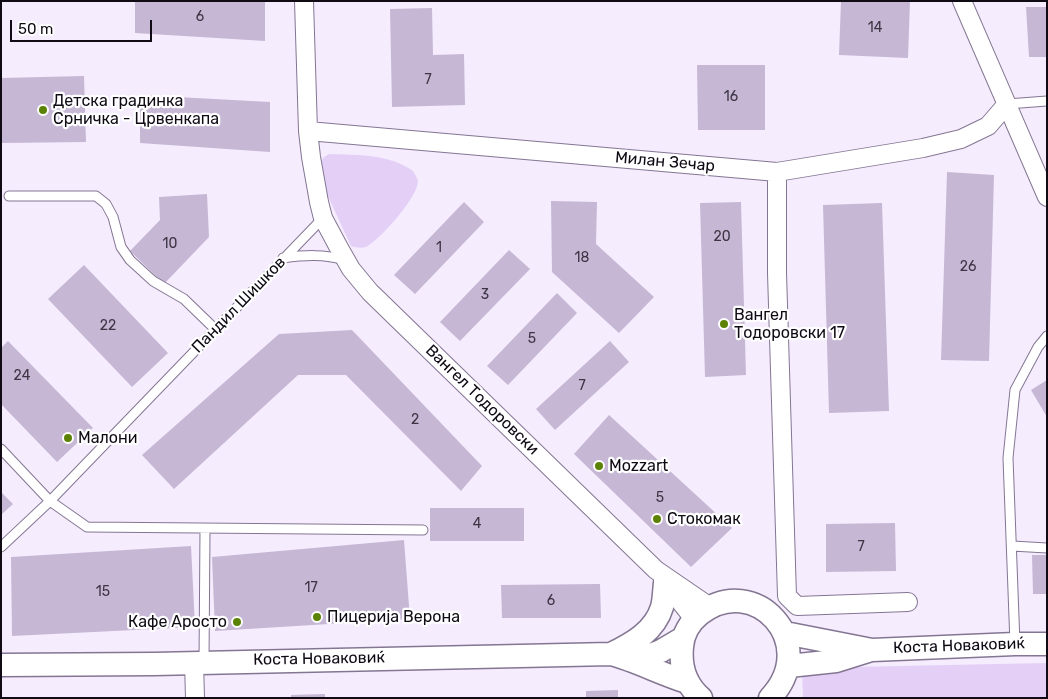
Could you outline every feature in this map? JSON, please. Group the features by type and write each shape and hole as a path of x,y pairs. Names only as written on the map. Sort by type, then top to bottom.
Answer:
{"street":[{"path":"304,1 308,131 314,180 323,218"},
{"path":"962,1 1047,196"},
{"name":"Милан Зечар","path":"308,131 777,172 923,148 962,139 988,126 1007,104"},
{"path":"777,172 787,596 797,606 908,602"},
{"name":"Вангел Тодоровски","path":"323,218 346,261 370,292 661,576 695,621"},
{"path":"611,654 641,637 655,622 662,607 661,576"},
{"path":"635,661 660,651 695,621 731,601 753,604 772,615 785,633 789,650 789,666 776,695"},
{"path":"694,690 680,660 695,621"},
{"name":"Коста Новаковиќ","path":"785,633 872,650 1047,644"},
{"name":"Коста Новаковиќ","path":"789,666 836,661 872,650"},
{"name":"Коста Новаковиќ","path":"1,665 611,654 635,661 694,690"},
{"path":"195,698 199,662"}],"lane":[{"path":"1007,104 1047,101"},
{"path":"9,196 96,196 106,204 113,217 121,247 130,260 153,281 184,299 215,330"},
{"name":"Пандил Шишков","path":"1,547 50,500 323,218"},
{"path":"284,258 309,255 330,256 346,261"},
{"path":"1015,644 1008,458 1015,390 1038,347 1047,336"},
{"path":"1,449 50,500 87,527 423,530"},
{"path":"199,662 205,529"},
{"path":"1012,546 1047,548"}],"shaded area":[{"path":"329,154 384,158 404,165 413,171 418,180 412,197 406,206 375,241 365,247 351,246 327,194 320,166 323,158"},
{"path":"1047,663 1047,698 803,698 802,668"}],"building":[{"path":"135,1 265,1 265,41 135,33"},
{"path":"841,1 910,1 908,58 839,55"},
{"path":"1026,7 1047,7 1047,57 1029,57"},
{"path":"432,8 433,55 464,54 465,105 392,107 390,9"},
{"path":"697,65 765,65 765,130 698,130"},
{"name":"Детска градинка Срничка - Црвенкапа","path":"84,76 86,142 1,143 1,78"},
{"path":"140,95 270,102 270,152 140,143"},
{"path":"947,172 994,175 989,361 941,360"},
{"path":"207,194 209,237 164,284 130,251 160,220 159,197"},
{"path":"551,201 597,202 596,244 654,297 619,333 552,272"},
{"path":"464,202 484,222 415,294 394,275"},
{"name":"Вангел Тодоровски 17","path":"741,202 746,375 705,377 700,203"},
{"path":"882,203 889,411 829,413 823,205"},
{"path":"509,250 530,269 460,341 440,322"},
{"path":"84,265 168,353 132,387 48,299"},
{"path":"557,293 577,313 508,385 487,366"},
{"path":"352,330 482,466 461,491 346,375 298,375 174,489 142,455 279,334"},
{"path":"8,341 93,428 57,462 1,404 1,348"},
{"path":"610,341 629,362 555,430 536,409"},
{"path":"1047,380 1047,417 1031,390"},
{"path":"609,415 732,528 691,567 574,454"},
{"path":"1,492 13,504 1,515"},
{"path":"430,508 524,508 524,541 430,541"},
{"path":"895,523 896,571 826,572 826,524"},
{"path":"404,540 410,619 215,631 212,557"},
{"path":"191,546 195,627 12,636 11,557"},
{"path":"1032,555 1047,555 1047,594 1033,594"},
{"path":"600,584 601,618 502,618 501,585"},
{"path":"618,690 618,698 586,698 586,691"},
{"path":"325,694 325,698 291,698 291,695"}],"place":[{"name":"Детска градинка Срничка - Црвенкапа","path":"43,110"},
{"name":"Вангел Тодоровски 17","path":"724,324"},
{"name":"Малони","path":"68,438"},
{"name":"Mozzart","path":"599,466"},
{"name":"Стокомак","path":"657,519"},
{"name":"Пицерија Верона","path":"317,617"},
{"name":"Кафе Аросто","path":"237,622"}]}
